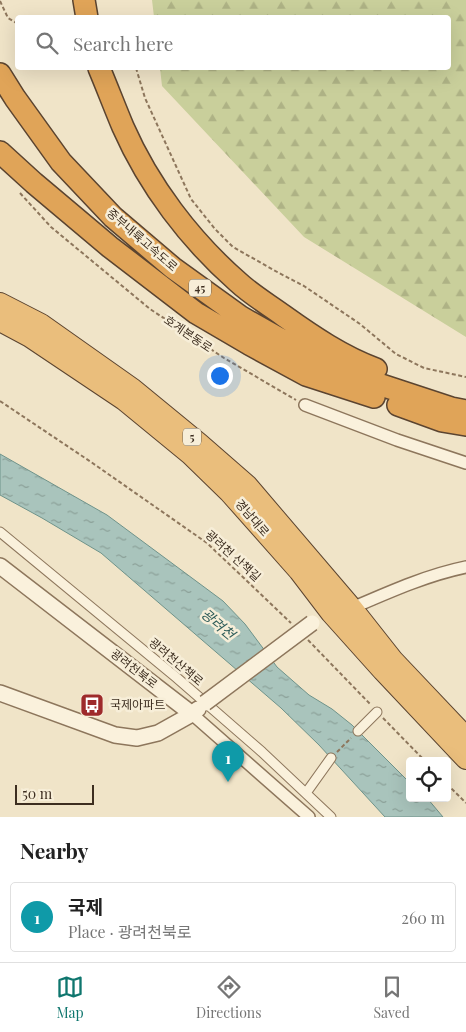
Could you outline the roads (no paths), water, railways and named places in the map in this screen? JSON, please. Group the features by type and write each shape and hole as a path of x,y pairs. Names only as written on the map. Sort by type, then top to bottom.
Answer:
{"highway":[{"path":"84,0 86,15"},
{"path":"100,70 124,129 143,166 163,198 200,244 239,283 300,327 330,346 368,366 444,394 466,399"},
{"name":"중부내륙고속도로","path":"0,74 61,162 113,217 173,268 233,312 310,356 369,381 466,411"},
{"name":"중부내륙고속도로","path":"0,96 36,145 85,202 165,276 245,330 309,367 382,399 442,421 466,425"},
{"path":"0,152 110,247 196,312 249,344 306,374 382,399"},
{"name":"경남대로","path":"0,303 191,454 229,492 299,571 331,613 466,759"},
{"name":"경남대로","path":"0,322 36,330 133,389 200,444 246,485 352,608 393,660 466,737"}],"street":[{"path":"0,296 36,330"},
{"path":"305,406 466,463"},
{"name":"광려천산책로","path":"0,532 205,703 331,817"},
{"name":"광려천북로","path":"0,566 192,714 309,817"},
{"path":"0,693 115,735 137,738 158,733 192,714 331,613 352,608 382,595 466,566"},
{"path":"358,731 377,712"},
{"path":"306,793 331,758"}],"water":[{"name":"광려천","path":"0,454 107,515 223,601 245,624 277,667 309,695 332,709 352,725 406,779 406,802 430,802 443,817 385,817 319,745 281,708 101,553 0,495"}],"place":[{"name":"국제아파트","path":"92,705"},
{"name":"국제","path":"228,782"}]}
